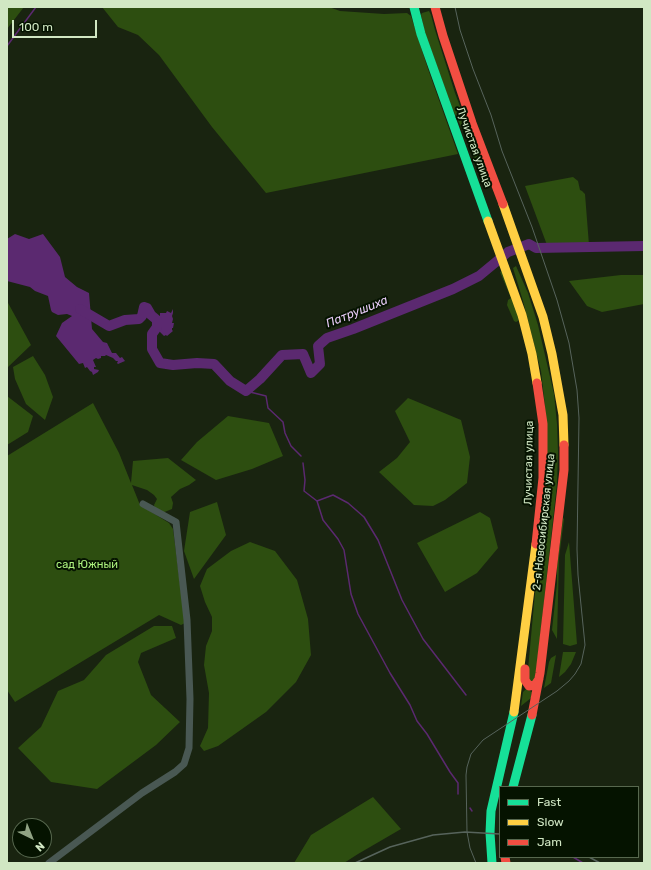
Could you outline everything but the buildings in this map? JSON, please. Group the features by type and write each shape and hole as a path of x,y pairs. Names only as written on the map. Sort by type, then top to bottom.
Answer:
{"main road":[{"name":"Лучистая улица","path":"414,7 421,34 433,69 522,315 532,354 543,424 543,478 525,637 514,715 493,799 490,833 492,863"},
{"name":"Лучистая улица","path":"435,7 472,123 523,262"},
{"name":"2-я Новосибирская улица","path":"513,786 534,706 539,679 564,470 563,415 560,392 543,317 523,262"},
{"path":"525,637 526,682 529,686 534,686 539,679"}],"street":[{"path":"49,863 142,793 175,772 184,764 189,748 190,699 188,620 176,522 143,504"}],"green space":[{"path":"7,7 24,7 7,29"},
{"path":"102,7 329,7 340,11 384,14 407,13 411,16 458,154 266,193 212,127 159,55 138,35 118,27"},
{"path":"429,11 455,93 488,180 485,184 482,182 466,137 452,108 425,33 421,15 422,13"},
{"path":"573,177 578,181 580,190 585,194 589,245 547,245 525,186"},
{"path":"516,266 528,293 538,325 554,394 557,424 557,484 536,674 533,682 527,680 546,474 545,406 541,371 513,268"},
{"path":"503,271 519,317 518,321 516,322 514,321 507,305 508,300 511,298 500,272"},
{"path":"621,275 644,275 644,304 602,312 587,306 569,281"},
{"path":"7,301 31,345 7,368"},
{"path":"33,356 45,375 53,397 45,420 26,404 15,379 13,367"},
{"path":"7,396 33,416 28,432 7,445"},
{"path":"408,398 461,420 470,457 467,483 445,500 433,506 414,505 379,472 397,458 410,442 395,411"},
{"name":"сад Южный","path":"93,403 119,453 131,483 133,461 168,458 196,480 180,489 171,497 173,503 172,509 162,513 155,509 154,505 157,499 154,495 147,490 132,485 140,505 169,523 173,529 185,623 181,625 159,615 15,702 7,690 7,456"},
{"path":"228,416 269,423 283,456 252,469 216,480 181,460 197,442"},
{"path":"217,502 226,535 194,579 184,551 190,512"},
{"path":"480,512 490,518 498,548 477,573 445,592 417,543"},
{"path":"563,518 559,558 557,639 552,630 557,583 557,566"},
{"path":"250,542 275,551 297,580 308,619 311,655 296,682 266,712 218,746 204,751 200,746 208,728 209,693 204,665 206,646 212,631 212,617 200,586 207,569 231,551"},
{"path":"569,542 577,644 570,646 563,644 565,555"},
{"path":"154,626 172,626 176,638 141,653 138,662 151,695 180,722 156,745 97,789 51,782 18,748 41,727 58,691 84,680 106,655"},
{"path":"563,652 576,652 571,664 559,677"},
{"path":"556,655 551,683 544,688 549,662 551,658"},
{"path":"526,689 532,692 531,698 521,706 523,692"},
{"path":"373,797 401,829 344,863 294,863 311,835"}],"shaded area":[{"path":"15,234 29,239 43,234 60,257 65,277 77,287 89,293 92,329 103,342 107,343 112,353 116,353 125,361 118,364 118,361 106,355 101,356 101,358 98,359 96,358 93,360 96,367 94,367 94,369 99,370 93,375 87,367 85,368 83,363 79,364 56,336 62,323 72,316 67,314 58,315 52,312 48,296 35,291 30,287 7,281 7,239"},
{"path":"173,309 173,331 167,336 164,336 156,324 154,324 152,328 154,316 151,315 153,313 157,317 160,316 160,313 166,313 167,311 171,313"}],"waterway":[{"path":"7,46 36,7"},
{"name":"Патрушиха","path":"80,309 109,326 125,320 139,319 142,316 144,307 147,308 151,315 157,320 157,327 152,334 152,349 160,363 173,365 197,363 214,364 230,381 246,391 260,379 282,355 303,354 311,373 320,364 318,346 327,338 453,289 479,276 508,252 529,244 536,248 644,246"},
{"path":"246,391 266,396 268,408 283,422 285,433 291,446 301,456"},
{"path":"303,463 305,480 304,491 317,501 333,495 348,503 364,517 378,540 402,600 423,639 466,695"},
{"path":"317,501 323,520 338,539 344,550 351,594 358,614 390,673 410,705 417,721 458,783 458,794"},
{"path":"575,858 583,863"}],"tram line":[{"path":"455,7 460,30 473,69 491,115 502,151 532,227 557,300 569,343 577,390 579,418 577,549 585,645 581,664 569,681 557,691 483,740 471,754 466,775 467,832 470,848 476,863"}],"railway":[{"path":"355,863 390,847 433,835 465,832 499,834"},
{"path":"591,858 600,863"}],"traffic: fast":[{"path":"414,7 421,34 488,221"},
{"path":"492,863 490,833 491,811 514,712"},
{"path":"513,786 532,715"}],"traffic: slow":[{"path":"503,204 543,317 552,354 563,415 564,445"},
{"path":"488,221 522,315 532,354 537,383"},
{"path":"514,712 536,544"}],"traffic: jam":[{"path":"435,7 472,123 503,204"},
{"path":"536,544 543,478 543,424 537,383"},
{"path":"532,715 540,673 564,470 564,445"},
{"path":"525,669 525,680 529,686 535,685 539,679"},
{"path":"505,858 506,863"}]}
